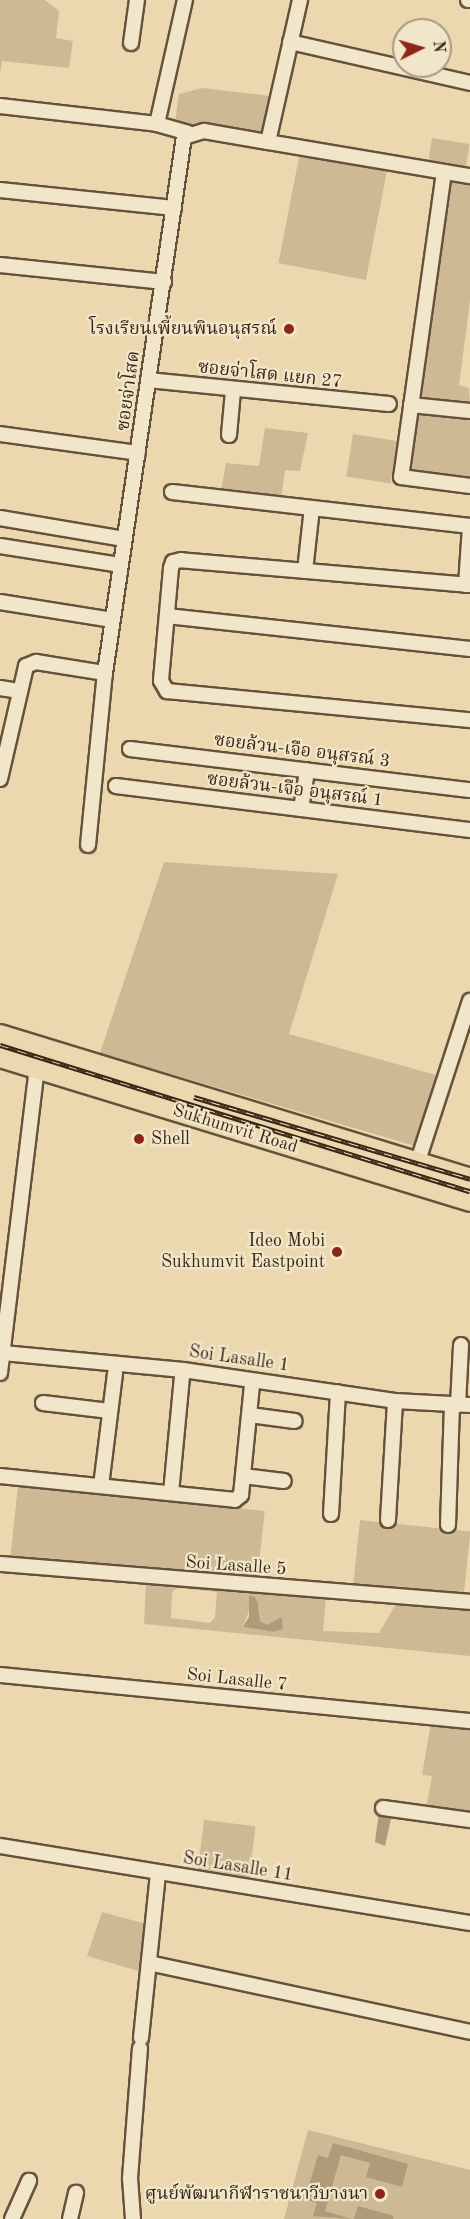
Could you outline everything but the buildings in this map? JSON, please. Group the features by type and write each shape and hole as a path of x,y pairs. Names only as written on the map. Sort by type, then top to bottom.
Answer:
{"highway":[{"name":"Sukhumvit Road","path":"0,1035 470,1179"},
{"path":"37,1068 40,1047"},
{"name":"Sukhumvit Road","path":"0,1057 470,1201"}],"street":[{"path":"131,43 137,0"},
{"path":"157,124 185,0"},
{"path":"268,142 300,0"},
{"path":"290,42 470,83"},
{"path":"0,106 157,124 188,133 212,132 470,176"},
{"name":"ซอยจ่าโสด","path":"88,845 105,674 120,565 164,282 182,145 188,133"},
{"path":"444,172 401,477 470,486"},
{"path":"0,190 174,208"},
{"path":"0,265 164,282"},
{"name":"ซอยจ่าโสด แยก 27","path":"148,380 233,391 389,404"},
{"path":"229,435 233,391"},
{"path":"411,405 470,411"},
{"path":"0,434 138,453"},
{"path":"172,492 470,526 468,585 181,560 173,562 161,681 167,691 470,720"},
{"path":"305,571 312,508"},
{"path":"0,518 124,539"},
{"path":"0,546 120,565"},
{"path":"0,602 113,620"},
{"path":"167,616 470,649"},
{"path":"0,779 26,666 30,662 105,674"},
{"path":"0,688 20,692"},
{"name":"ซอยล้วน-เจือ อนุสรณ์ 3","path":"130,749 470,790"},
{"path":"301,809 307,770"},
{"name":"ซอยล้วน-เจือ อนุสรณ์ 1","path":"116,786 470,830"},
{"path":"412,1183 417,1162 448,1076 470,1001"},
{"path":"0,1373 37,1068"},
{"path":"448,1525 460,1405 461,1345"},
{"name":"Soi Lasalle 1","path":"3,1353 183,1370 395,1401 460,1405"},
{"path":"101,1486 115,1373"},
{"path":"171,1493 182,1377"},
{"path":"0,1476 235,1500 241,1495 252,1385"},
{"path":"331,1514 338,1392"},
{"path":"388,1520 395,1401"},
{"path":"42,1403 110,1411"},
{"path":"250,1415 295,1421"},
{"path":"243,1476 284,1481"},
{"name":"Soi Lasalle 5","path":"0,1564 470,1602"},
{"name":"Soi Lasalle 7","path":"0,1675 470,1721"},
{"path":"383,1808 470,1820"},
{"name":"Soi Lasalle 11","path":"0,1846 470,1923"},
{"path":"133,2219 130,2178 158,1873"},
{"path":"149,1963 470,2032"},
{"path":"416,2036 419,2021"},
{"path":"12,2219 29,2181"},
{"path":"70,2219 75,2193"}],"shaded area":[{"path":"0,0 45,0 59,11 56,38 73,41 69,68 2,61 0,73"},
{"path":"202,88 270,96 262,136 175,122 179,94"},
{"path":"432,138 470,144 465,171 428,165"},
{"path":"300,152 387,169 366,280 278,263"},
{"path":"448,178 470,181 470,301 459,385 469,388 470,407 414,401"},
{"path":"414,412 470,417 470,482 405,473"},
{"path":"265,428 308,433 300,471 285,470 281,499 221,491 226,463 259,466"},
{"path":"353,434 397,441 391,484 346,476"},
{"path":"164,862 338,874 289,1034 436,1075 415,1146 100,1053"},
{"path":"18,1485 265,1511 257,1587 10,1561"},
{"path":"360,1520 470,1532 463,1599 353,1588"},
{"path":"146,1583 326,1598 323,1631 379,1633 396,1604 470,1609 470,1656 144,1624","holes":["177,1588 217,1592 215,1617 210,1623 171,1618 172,1592","258,1604 260,1621 267,1626 282,1617 283,1629 274,1632 243,1627 250,1608"]},
{"path":"249,1596 255,1597 260,1621 267,1625 282,1617 283,1629 274,1632 243,1627 249,1617"},
{"path":"431,1723 470,1726 470,1816 426,1809 432,1776 422,1775"},
{"path":"379,1812 392,1814 385,1846 375,1842"},
{"path":"204,1820 256,1826 249,1880 197,1874"},
{"path":"102,1912 146,1924 142,1972 87,1956"},
{"name":"ศูนย์พัฒนากีฬาราชนาวีบางนา","path":"308,2130 470,2170 470,2219 284,2219"},
{"path":"333,2143 408,2164 402,2187 366,2177 370,2163 341,2155 325,2211 351,2219 313,2216 317,2203 305,2199 318,2155 328,2158"},
{"path":"358,2206 394,2216 393,2219 354,2219"}],"railway":[{"path":"0,1045 470,1191"},
{"path":"194,1097 470,1179"}],"place":[{"name":"โรงเรียนเพี้ยนพินอนุสรณ์","path":"289,329"},
{"name":"Shell","path":"139,1139"},
{"name":"Ideo Mobi Sukhumvit Eastpoint","path":"337,1252"},
{"name":"ศูนย์พัฒนากีฬาราชนาวีบางนา","path":"380,2194"}]}
